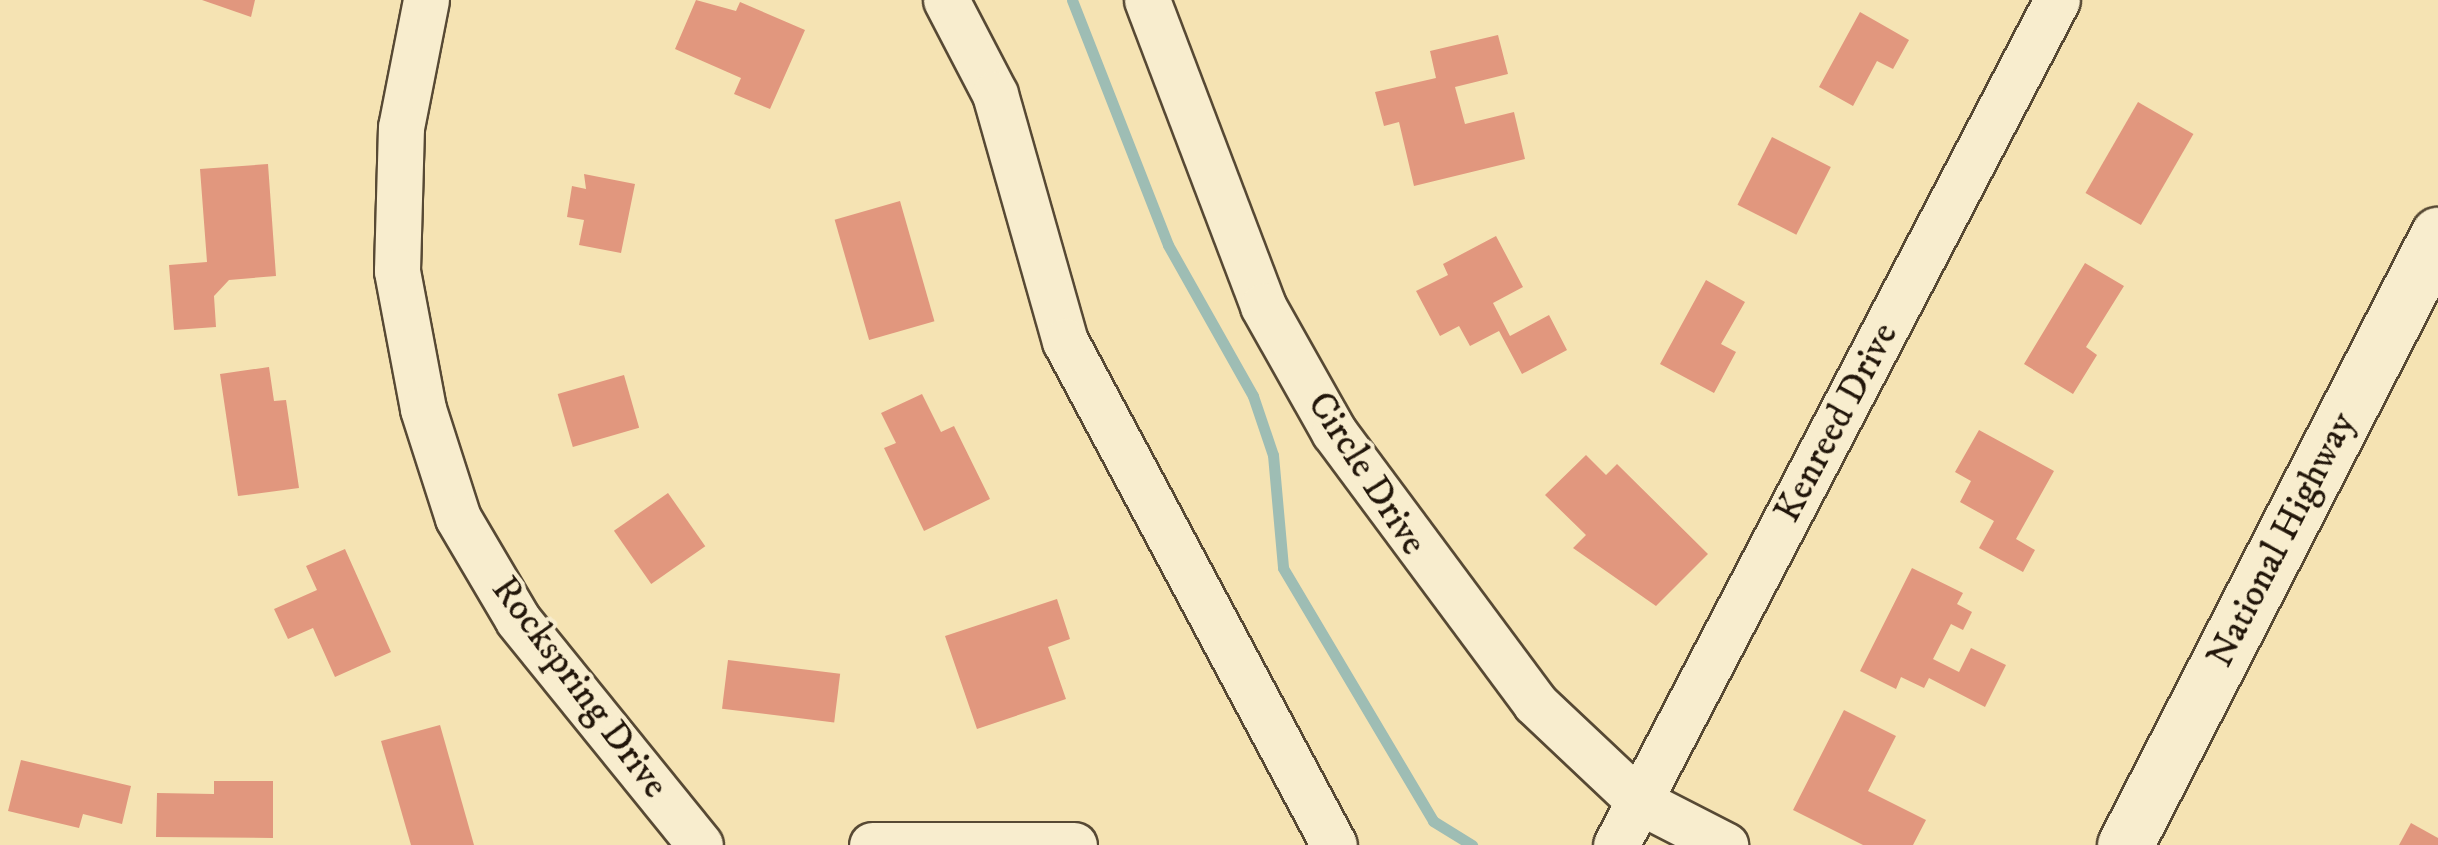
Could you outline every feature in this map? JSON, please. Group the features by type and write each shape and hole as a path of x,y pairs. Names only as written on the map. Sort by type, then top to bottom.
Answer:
{"main road":[{"name":"National Highway","path":"2124,845 2438,235"}],"street":[{"name":"Rockspring Drive","path":"426,0 401,127 398,272 423,408 458,518 518,620 700,845"},
{"path":"946,0 995,94 1066,341 1334,845"},
{"name":"Circle Drive","path":"1147,0 1263,306 1334,432 1534,704 1640,801 1725,845"},
{"name":"Kenreed Drive","path":"1616,845 2058,0"},
{"path":"872,845 1074,845"}],"building":[{"path":"202,0 255,0 251,17"},
{"path":"696,0 736,11 740,2 805,30 770,109 734,94 741,78 675,49"},
{"path":"1860,12 1909,40 1893,69 1877,61 1853,106 1819,87"},
{"path":"1498,35 1508,74 1455,87 1465,124 1514,112 1525,159 1414,186 1399,122 1384,126 1375,92 1436,78 1430,51"},
{"path":"2138,102 2193,134 2141,225 2086,193"},
{"path":"1772,137 1831,167 1796,235 1737,205"},
{"path":"268,164 276,276 229,280 214,296 216,327 174,330 169,265 207,262 200,169"},
{"path":"584,174 635,184 621,253 579,245 584,220 567,217 572,186 586,189"},
{"path":"900,201 934,321 869,340 835,220"},
{"path":"1496,236 1523,287 1493,303 1510,336 1549,315 1567,350 1522,374 1499,331 1470,346 1459,326 1440,336 1416,291 1448,275 1443,264"},
{"path":"2085,263 2124,286 2086,347 2097,355 2073,394 2024,364"},
{"path":"1706,280 1745,302 1721,344 1736,352 1714,393 1660,364"},
{"path":"269,367 274,401 286,400 299,488 238,496 220,374"},
{"path":"624,375 639,428 573,447 558,394"},
{"path":"922,394 941,432 954,426 990,499 924,531 884,448 896,443 881,413"},
{"path":"1979,430 2054,471 2016,539 2035,550 2023,572 1979,548 1994,521 1960,502 1971,481 1955,472"},
{"path":"1586,455 1606,475 1617,464 1708,554 1656,606 1573,548 1586,535 1545,495"},
{"path":"668,493 705,546 651,584 614,531"},
{"path":"345,549 391,652 335,677 313,628 288,639 274,609 317,590 306,566"},
{"path":"1912,568 1963,593 1957,604 1972,612 1963,630 1951,624 1933,659 1959,672 1971,648 2006,665 1985,707 1929,678 1924,688 1901,677 1896,689 1860,671"},
{"path":"1057,599 1070,639 1048,647 1066,699 977,729 945,636"},
{"path":"728,660 840,674 834,722 722,709"},
{"path":"1844,710 1896,736 1868,791 1926,820 1913,845 1863,845 1793,810"},
{"path":"440,725 474,845 411,845 381,741"},
{"path":"21,760 131,786 122,824 83,814 79,828 8,811"},
{"path":"214,781 273,781 273,838 156,837 157,793 214,794"},
{"path":"2411,823 2438,838 2438,845 2399,845"}],"waterway":[{"path":"1072,0 1168,245 1253,396 1273,455 1283,568 1433,821 1472,845"}]}
